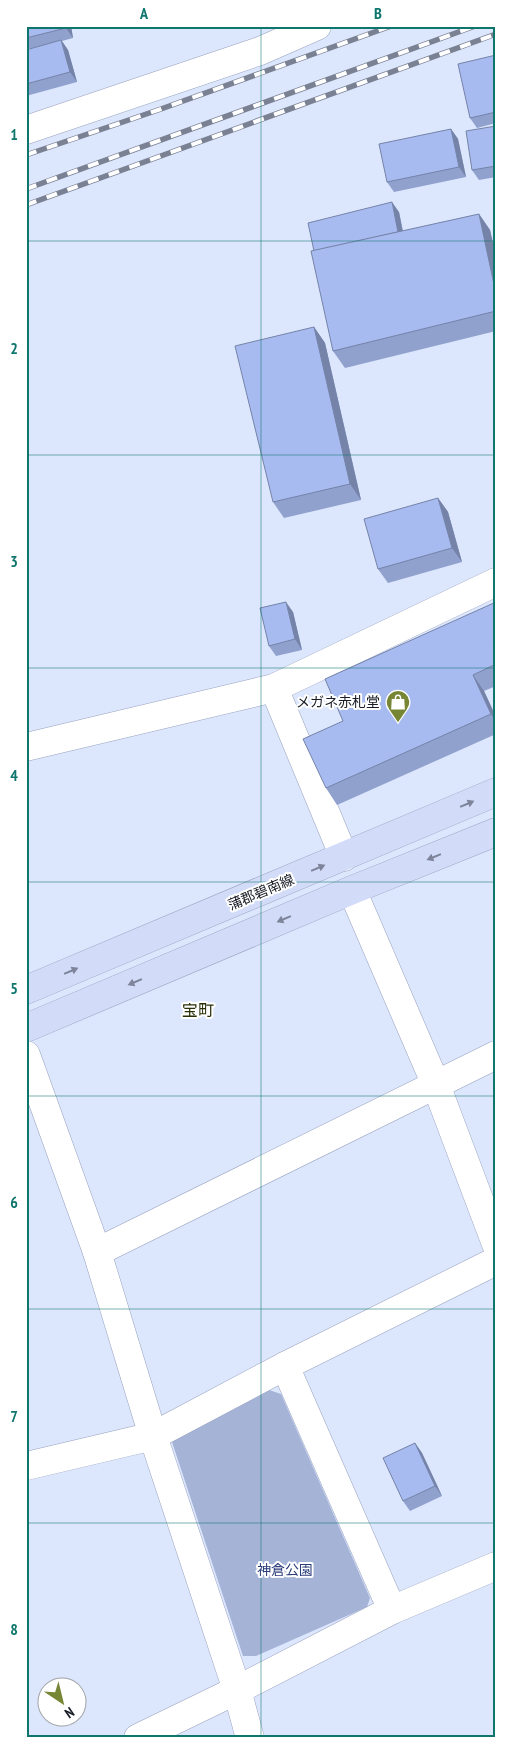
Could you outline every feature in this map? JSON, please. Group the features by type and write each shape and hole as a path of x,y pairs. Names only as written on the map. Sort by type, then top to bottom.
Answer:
{"main road":[{"name":"蒲郡碧南線","path":"26,990 496,792"},
{"path":"26,1028 352,890 496,832"}],"street":[{"path":"26,130 260,51 317,26"},
{"path":"26,746 274,688 496,582"},
{"path":"274,688 344,857"},
{"path":"352,890 436,1085 496,1244"},
{"path":"26,1055 97,1252 153,1436 237,1690 250,1738"},
{"path":"97,1252 496,1055"},
{"path":"26,1466 153,1436 285,1366 496,1261"},
{"path":"285,1366 392,1610"},
{"path":"138,1738 237,1690 392,1610 496,1566"}],"green space":[{"name":"神倉公園","path":"269,1390 281,1394 370,1598 367,1607 256,1656 243,1656 172,1442 180,1433"}],"building":[{"path":"26,26 66,26 66,28 26,38"},
{"path":"61,40 70,72 26,84 26,50"},
{"path":"496,55 496,112 470,118 458,64"},
{"path":"496,126 496,166 472,170 466,131"},
{"path":"451,129 459,167 387,182 379,144"},
{"path":"392,202 398,232 314,251 308,223"},
{"path":"479,214 496,294 496,311 333,351 311,251"},
{"path":"314,327 350,484 273,502 235,346"},
{"path":"438,498 452,548 378,569 364,519"},
{"path":"286,602 295,639 269,646 260,608"},
{"path":"496,602 496,644 493,646 496,651 496,664 473,675 491,714 326,788 303,739 343,721 325,679"},
{"path":"415,1443 435,1486 403,1501 383,1458"}],"railway":[{"path":"26,155 161,109 391,26"},
{"path":"26,189 475,26"},
{"path":"26,205 496,34"}],"place":[{"name":"メガネ赤札堂","path":"398,723"}],"district":[{"name":"宝町","path":"198,1010"}]}
